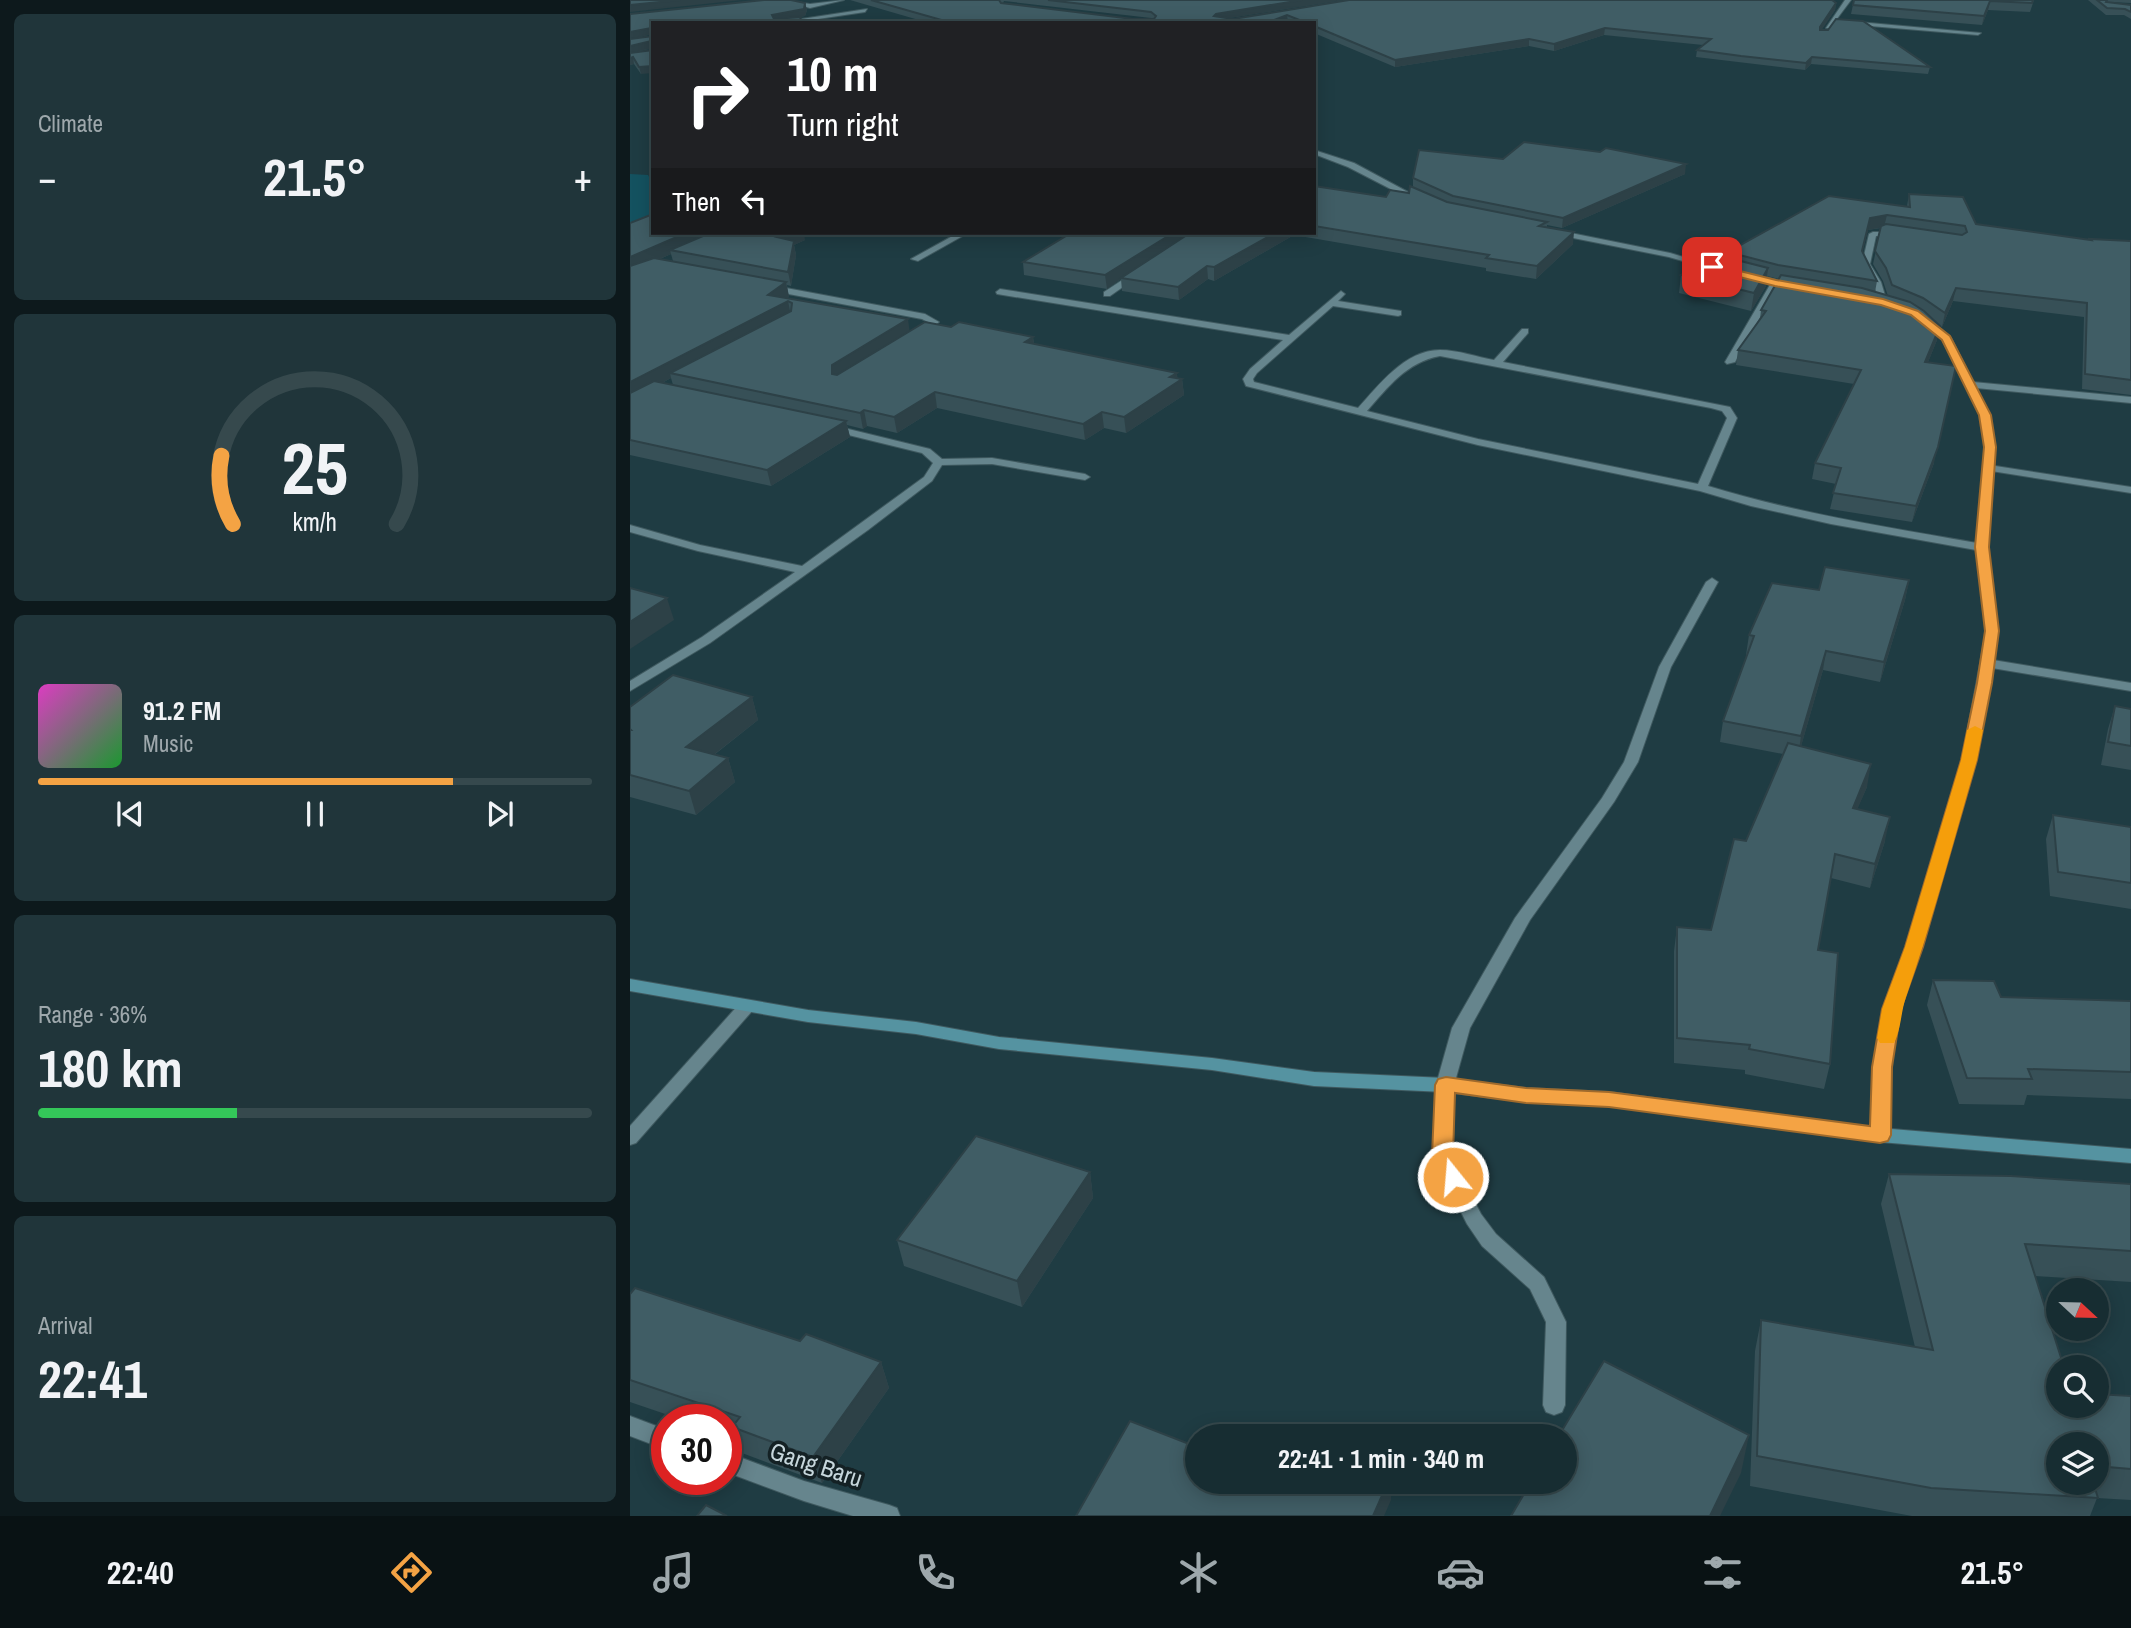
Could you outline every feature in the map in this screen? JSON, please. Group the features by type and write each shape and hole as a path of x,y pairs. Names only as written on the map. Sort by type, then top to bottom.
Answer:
{"main road":[{"path":"630,985 808,1016 916,1028 999,1043 1212,1064 1314,1079 1446,1085 1526,1095 1609,1099 1880,1135 2131,1156"}],"street":[{"path":"771,1 784,0 810,6 841,0"},
{"path":"1823,34 1848,0"},
{"path":"791,21 865,10"},
{"path":"1833,21 1978,33"},
{"path":"1317,156 1351,165 1430,204"},
{"path":"1540,229 1670,255 1775,283 1810,289"},
{"path":"1870,299 1888,304 1866,264 1872,234 1909,236"},
{"path":"915,259 960,235"},
{"path":"1107,294 1146,269"},
{"path":"1730,362 1775,283"},
{"path":"761,286 925,317 934,322 926,332 903,345"},
{"path":"1000,292 1291,338"},
{"path":"1341,294 1253,371 1248,379 1249,384 1478,442 1702,488 1755,504 1831,521 1982,547"},
{"path":"1332,303 1398,313"},
{"path":"1880,1135 1882,1067 1892,1009 1914,947 1969,760 1992,631 1982,547 1990,447 1985,415 1946,338 1914,313"},
{"path":"1497,363 1525,331"},
{"path":"1360,412 1407,363 1427,354 1440,353 1726,410 1732,418 1702,488"},
{"path":"1971,385 2131,400"},
{"path":"823,426 926,451 939,462 992,461 1086,477"},
{"path":"630,687 706,640 804,570 928,479 939,462"},
{"path":"1989,468 2131,490"},
{"path":"630,528 698,548 804,570"},
{"path":"1554,1405 1556,1322 1537,1283 1489,1240 1474,1219 1442,1156 1446,1085 1461,1028 1523,918 1609,799 1631,762 1665,667 1712,582"},
{"path":"1987,663 2131,687"},
{"path":"630,1138 747,1006"},
{"path":"630,1426 651,1434"},
{"name":"Gang Baru","path":"742,1468 804,1491 889,1516"}],"shaded area":[{"path":"630,174 648,175 651,180 651,224 630,233"}],"building":[{"path":"630,0 680,0 630,5"},
{"path":"764,0 805,3 804,9 772,15 774,19 801,17 800,21 651,21 651,28 630,32 630,14"},
{"path":"871,0 999,0 1001,3 1133,19 1154,19 1156,16 1151,12 1048,0 1302,0 1214,16 1233,19 1349,0 1832,0 1836,3 1820,30 1828,30 1836,19 1863,21 1930,67 1812,57 1806,63 1741,56 1697,50 1711,39 1605,28 1554,44 1529,39 1395,60 1316,27 1316,21 1302,21 1287,15 1271,21 945,21"},
{"path":"1854,0 2033,0 2032,3 1990,1 1984,16 1853,5"},
{"path":"2097,0 2131,5 2131,12 2107,8"},
{"path":"651,36 651,41 630,46 630,39"},
{"path":"651,50 651,66 639,67 633,57 630,58 630,53"},
{"path":"1524,142 1600,152 1606,148 1686,164 1563,218 1453,196 1413,178 1419,150 1503,159"},
{"path":"1316,186 1386,197 1390,190 1409,193 1410,186 1447,202 1547,222 1539,226 1574,232 1537,266 1486,258 1489,255 1316,226"},
{"path":"1909,194 1963,197 1976,224 2091,240 2131,241 2131,380 2085,374 2087,303 1956,288 1945,313 1923,298 1892,285 1886,268 1875,251 1881,226 1886,224 1962,235 1967,232 1965,226 1887,215 1870,218 1862,251 1877,281 1778,265 1728,252 1829,196 1910,207"},
{"path":"651,215 651,235 681,235 630,257 630,223"},
{"path":"705,235 782,235 777,237 794,241 788,272 670,250"},
{"path":"1068,235 1170,235 1105,275 1023,262"},
{"path":"1187,235 1271,235 1214,267 1207,266 1178,287 1121,278"},
{"path":"1717,255 1768,268 1754,293 1681,275"},
{"path":"654,258 786,282 768,295 908,319 832,365 832,374 837,375 925,322 951,327 959,322 1033,337 1025,342 1177,373 1170,377 1182,379 1124,417 1102,412 1083,424 935,392 894,417 864,410 860,413 670,373 791,311 792,303 788,301 630,382 630,266"},
{"path":"1781,275 1862,288 1910,302 1940,326 1925,362 1956,366 1938,447 1916,506 1833,493 1841,468 1815,463 1861,370 1738,350 1766,311 1761,310"},
{"path":"654,381 846,421 767,470 630,440 630,393"},
{"path":"1825,567 1909,580 1884,662 1826,651 1801,736 1723,721 1754,636 1749,635 1772,583 1819,590"},
{"path":"630,588 667,598 630,622"},
{"path":"673,675 752,697 686,747 728,758 689,791 630,775 630,707"},
{"path":"2115,706 2131,709 2131,746 2108,742"},
{"path":"1788,743 1871,764 1853,808 1890,817 1875,864 1835,854 1818,950 1838,953 1830,1064 1749,1049 1750,1045 1677,1038 1677,927 1711,930 1734,839 1746,841"},
{"path":"2053,815 2131,827 2131,883 2058,872"},
{"path":"1933,980 1994,981 2001,997 2131,1001 2131,1072 2028,1069 2032,1079 1967,1078"},
{"path":"976,1136 1090,1172 1017,1281 897,1240"},
{"path":"1889,1174 2011,1176 2131,1184 2131,1251 2025,1244 2046,1310 2046,1341 2056,1341 2060,1355 2046,1355 2046,1418 2109,1418 2109,1395 2131,1396 2131,1469 2109,1467 2109,1432 2046,1432 2046,1495 1931,1488 1757,1456 1761,1320 1933,1350"},
{"path":"635,1288 800,1341 806,1334 881,1362 813,1457 742,1431 742,1404 701,1404 630,1380 630,1294"},
{"path":"1604,1361 1749,1435 1710,1516 1511,1516 1524,1494 1577,1494 1577,1424 1566,1424"},
{"path":"1130,1421 1185,1442 1185,1494 1383,1494 1373,1516 1076,1516"},
{"path":"2048,1495 2097,1495 2098,1498"},
{"path":"706,1505 727,1516 697,1516"}],"slow traffic":[{"path":"1887,1038 1892,1009 1914,947 1969,760 1975,730"}],"route":[{"path":"1453,1177 1442,1156 1446,1085 1526,1095 1609,1099 1880,1135 1882,1067 1892,1009 1914,947 1969,760 1985,683 1992,631 1982,547 1990,447 1985,415 1946,338 1914,313 1883,302 1775,283 1712,267"}]}
